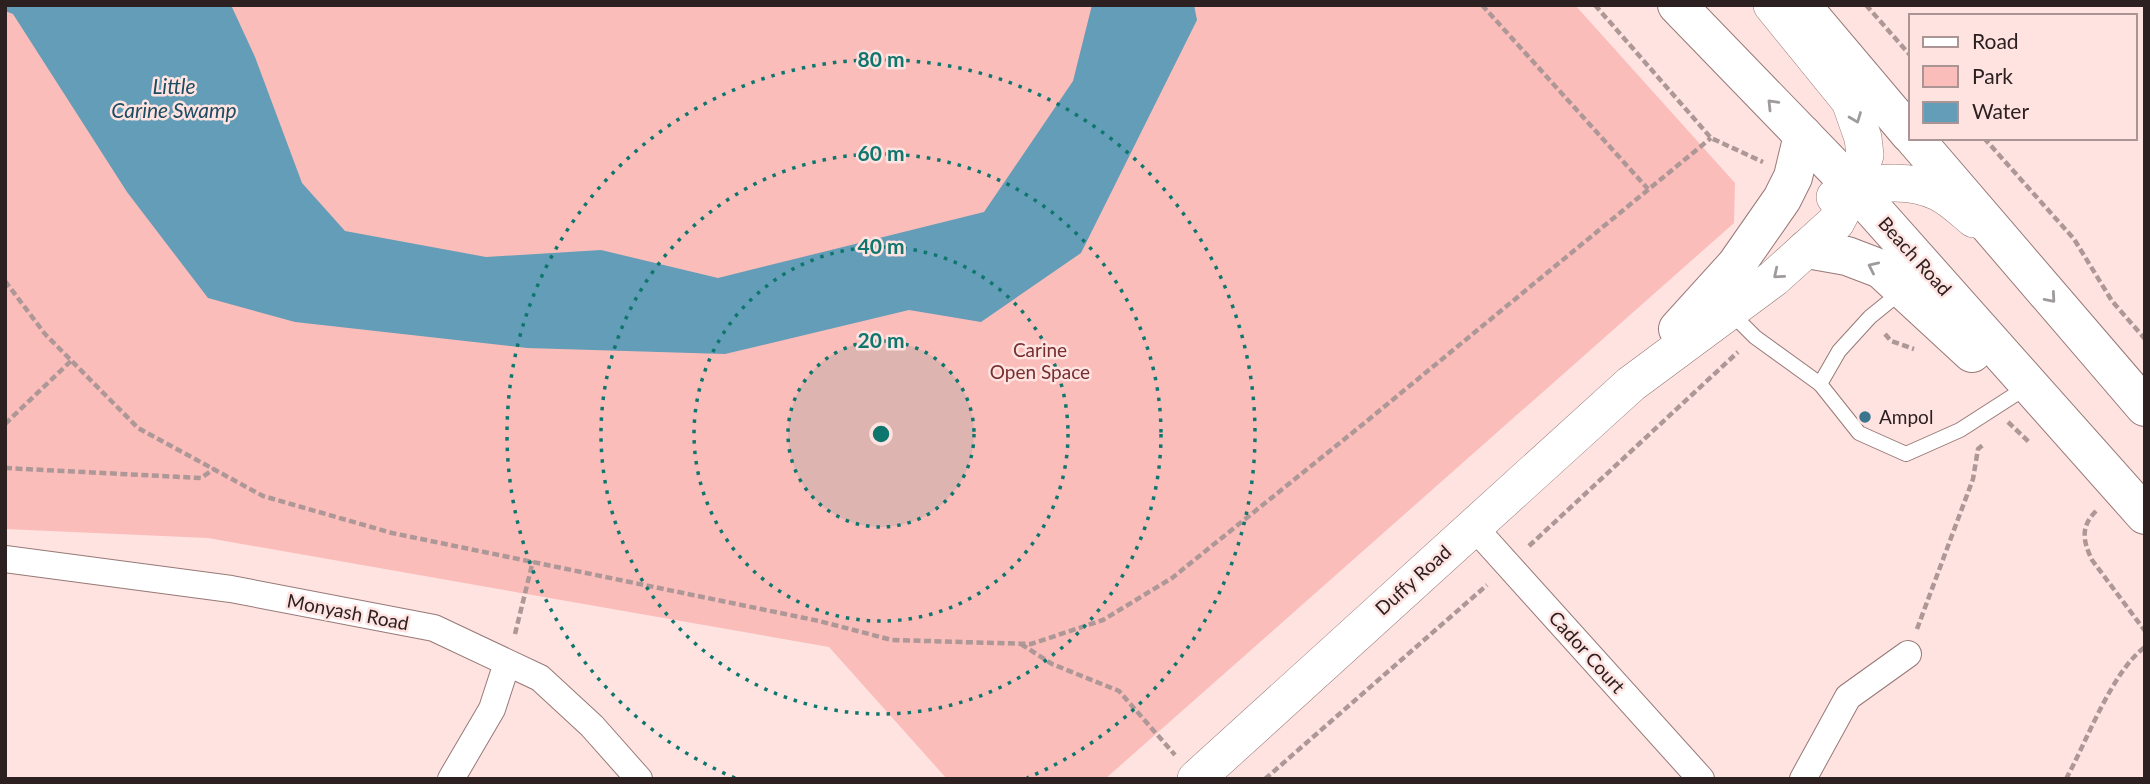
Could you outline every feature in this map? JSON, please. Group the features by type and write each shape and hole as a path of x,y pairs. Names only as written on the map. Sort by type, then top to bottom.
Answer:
{"main road":[{"name":"Beach Road","path":"1677,5 1854,188 2122,505"},
{"name":"Duffy Road","path":"1196,779 1632,384 1774,278 1836,222 1854,188 1866,155 1863,138 1850,101 1772,5"},
{"path":"1801,5 1909,133"},
{"path":"1678,329 1736,265 1782,199 1793,177 1803,135"},
{"path":"1916,140 2145,407"},
{"name":"Duffy Road","path":"1632,384 1678,329 1820,204 1854,188 1880,183 1901,183 1939,192 2006,246"},
{"path":"1807,248 1847,256 1881,269 2012,408 2122,505"}],"street":[{"name":"Cador Court","path":"1473,526 1701,779"},
{"name":"Monyash Road","path":"5,559 231,589 434,628 540,678 592,726 639,779"},
{"path":"1803,779 1848,697 1908,654"},
{"path":"451,779 492,709 508,663"}],"lane":[{"path":"1820,384 1839,351 1870,317 1903,290"},
{"path":"1729,311 1755,337 1820,384 1859,433 1906,454 2012,408"}],"path":[{"path":"1482,5 1648,189"},
{"path":"5,281 46,334 138,428 263,496 392,533 820,621 892,640 1031,644 1102,620 1172,578 1712,138 1595,5"},
{"path":"1866,5 1909,54"},
{"path":"1986,140 2074,239 2112,301 2145,339"},
{"path":"1265,779 1509,565 1755,337"},
{"path":"5,424 72,360"},
{"path":"1998,431 2012,408"},
{"path":"1908,654 1973,479 1978,449 1988,440"},
{"path":"5,468 201,478 214,469"},
{"path":"2122,505 2085,525 2086,548 2104,577 2145,631"},
{"path":"508,663 533,561"},
{"path":"1020,644 1052,664 1119,691 1196,779"},
{"path":"2066,779 2114,686 2130,662 2145,647"}],"green space":[{"name":"Carine Open Space","path":"5,5 1575,5 1735,183 1734,223 1105,779 947,779 829,647 208,538 5,529"}],"water":[{"name":"Little Carine Swamp","path":"5,5 231,5 255,57 302,183 345,231 486,257 601,250 718,278 984,212 1073,81 1092,5 1194,5 1197,20 1081,253 981,322 909,310 725,354 527,348 295,322 208,298 127,192 13,14 5,11"}],"place":[{"name":"Ampol","path":"1865,417"}]}
